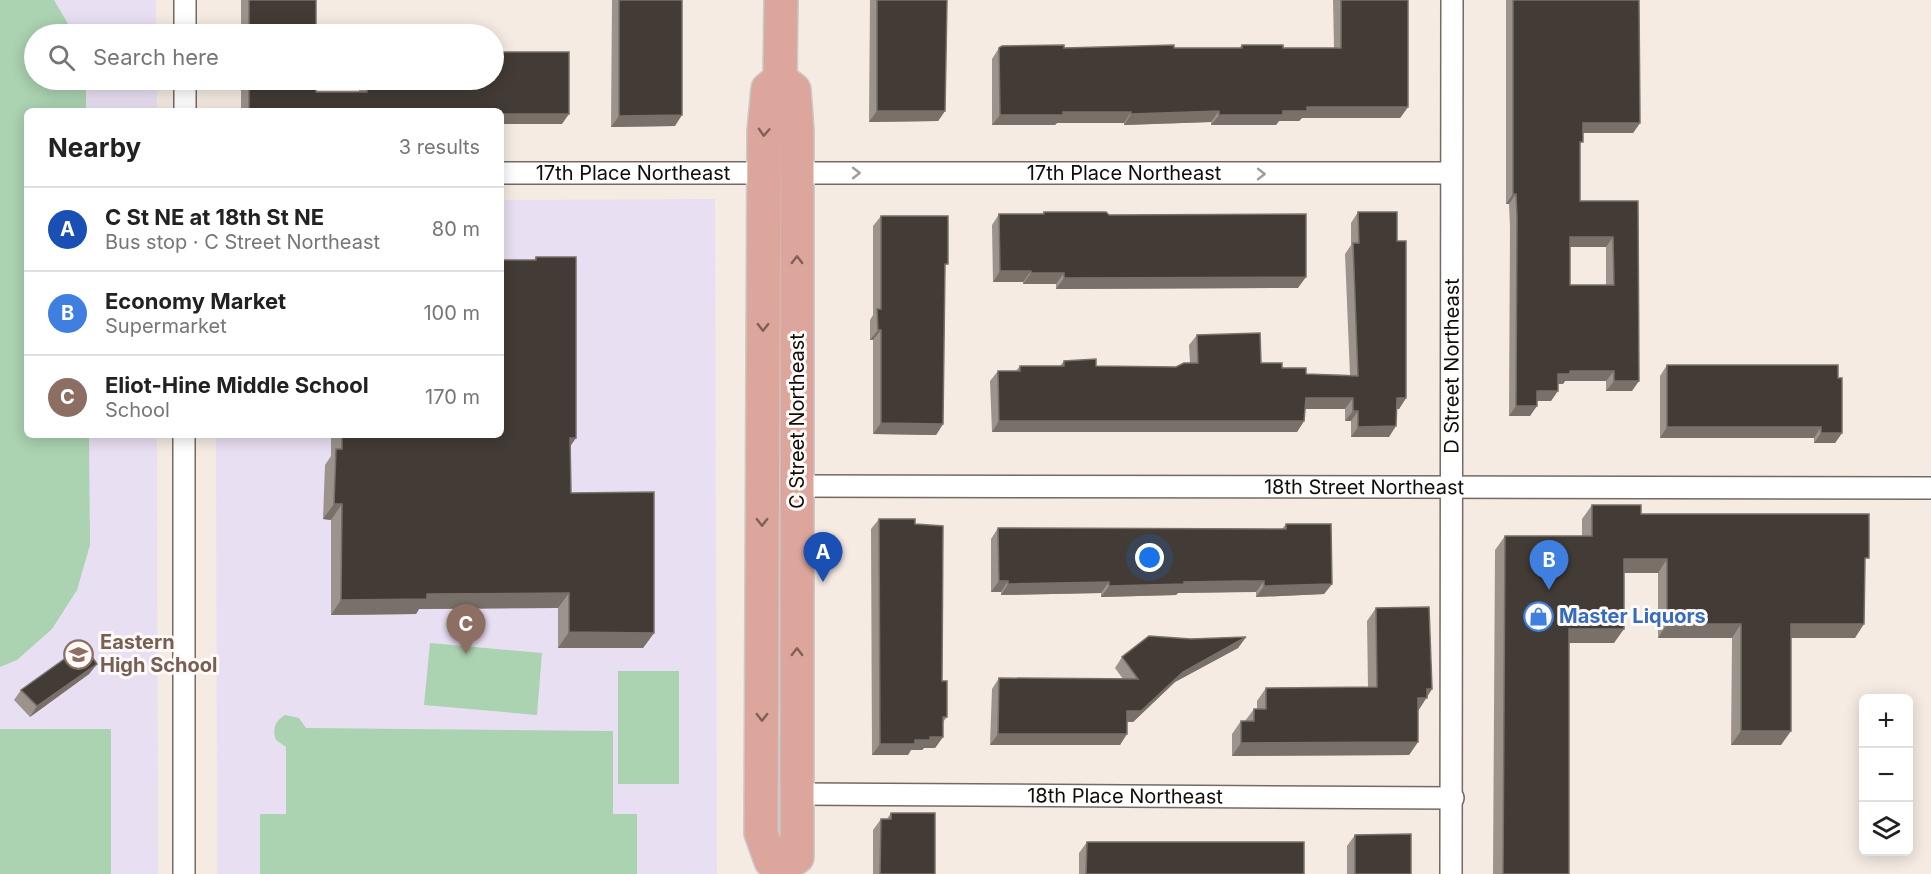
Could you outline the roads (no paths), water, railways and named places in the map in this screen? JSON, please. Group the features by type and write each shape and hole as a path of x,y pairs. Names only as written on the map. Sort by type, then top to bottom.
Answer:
{"main road":[{"name":"C Street Northeast","path":"780,79 781,0"},
{"name":"C Street Northeast","path":"780,79 794,90 798,173 798,857 780,872 771,861 761,833 764,131 768,88 780,79"}],"street":[{"path":"185,0 185,24"},
{"name":"D Street Northeast","path":"1451,874 1453,798 1450,173 1452,0"},
{"path":"184,108 185,90"},
{"name":"17th Place Northeast","path":"504,172 764,173"},
{"name":"17th Place Northeast","path":"798,173 1450,173"},
{"path":"184,438 184,874"},
{"name":"18th Street Northeast","path":"797,486 1931,488"},
{"name":"18th Place Northeast","path":"797,794 1453,798"}],"place":[{"name":"C St NE at 18th St NE","path":"823,582"},
{"name":"Economy Market","path":"1549,590"},
{"name":"Master Liquors","path":"1538,616"},
{"name":"Eastern High School","path":"79,654"},
{"name":"Eliot-Hine Middle School","path":"466,654"}]}
